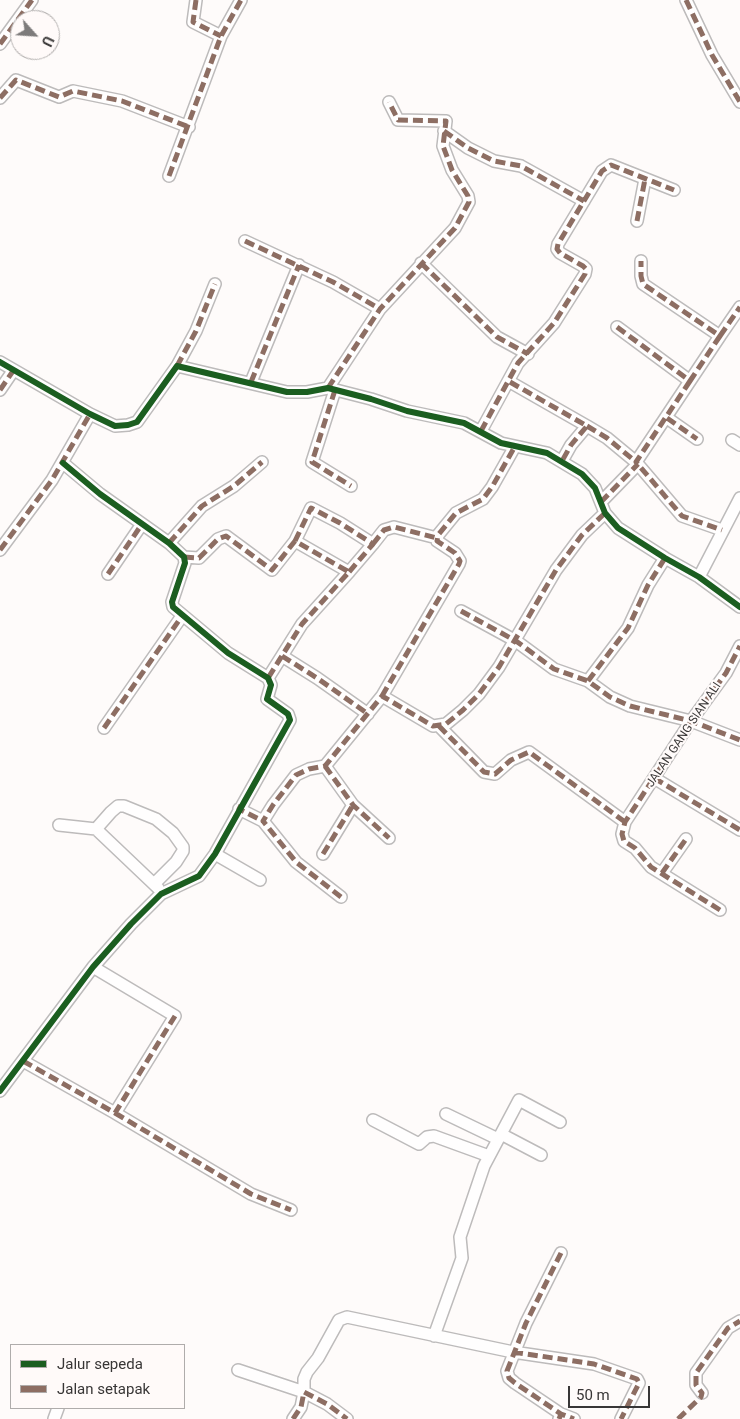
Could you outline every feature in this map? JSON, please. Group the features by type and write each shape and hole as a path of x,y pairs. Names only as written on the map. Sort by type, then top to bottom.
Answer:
{"street":[{"path":"0,44 32,0"},
{"path":"196,0 193,22 221,36"},
{"path":"169,176 189,127 221,36 241,0"},
{"path":"686,0 712,55 740,102"},
{"path":"0,98 16,80 59,97 73,91 122,101 189,127"},
{"path":"351,486 312,462 332,389 380,309 455,228 469,202 468,196 452,170 443,146 444,120 398,120 389,102"},
{"path":"444,131 468,148 494,161 521,166 584,201"},
{"path":"481,431 510,382 518,364 554,323 585,274 586,269 583,266 557,249 602,171 611,165 674,190"},
{"path":"637,222 645,179"},
{"path":"245,241 299,265 380,309"},
{"path":"641,261 643,284 720,336"},
{"path":"421,263 497,338 528,354"},
{"path":"251,382 299,265"},
{"path":"0,362 90,414 115,426 137,422 177,366 196,331 215,284"},
{"path":"439,726 452,719 479,694 516,641 535,603 556,570 637,463 740,307"},
{"path":"617,327 690,382"},
{"path":"177,366 287,392 332,389 371,398 407,411 464,423 514,448 547,454 582,474 595,488 603,507 618,528 664,558 700,577 740,607"},
{"path":"0,390 13,371"},
{"path":"510,382 607,438 637,463 682,516 722,530"},
{"path":"0,550 64,463 90,414"},
{"path":"667,418 698,440"},
{"path":"562,461 571,444 587,426"},
{"path":"437,538 456,513 483,498 492,487 514,448"},
{"path":"170,543 202,506 234,486 262,462"},
{"path":"0,1091 93,967 161,894 199,876 215,854 290,720 288,714 267,699 271,685 268,678 228,653 173,608 172,602 185,563 184,557 170,543 100,494 64,463"},
{"path":"700,577 722,530 740,498"},
{"path":"184,557 199,558 218,539 226,536 272,570 295,541 309,510 312,508 373,544"},
{"path":"108,574 142,524"},
{"path":"263,821 296,775 309,769 325,766 382,696 460,561 455,553 440,543 437,538 394,527 384,530 354,569 349,572 302,624 268,678"},
{"path":"295,541 349,572"},
{"path":"588,681 628,628 648,585 664,558"},
{"path":"461,611 516,641 554,669 588,681 610,697 630,706 691,721 740,740"},
{"path":"104,728 182,616"},
{"name":"JALAN GANG SIAN ALI","path":"625,822 691,721 726,674 740,646"},
{"path":"282,656 368,714"},
{"path":"382,696 422,720 439,726 484,772 495,774 512,760 529,752 625,822 622,834 624,841 635,848 651,867 720,910"},
{"path":"325,766 353,805 389,838"},
{"path":"654,778 740,830"},
{"path":"323,854 353,805"},
{"path":"96,829 118,806 124,806 156,819 173,833 183,851 176,862 155,883"},
{"path":"239,809 263,821 296,862 341,897"},
{"path":"59,825 96,829 155,883 161,894"},
{"path":"662,873 686,839"},
{"path":"215,854 260,880"},
{"path":"93,967 175,1016 115,1113"},
{"path":"23,1061 251,1194 291,1210"},
{"path":"434,1336 462,1258 460,1237 484,1166 519,1100 560,1122"},
{"path":"446,1114 541,1155"},
{"path":"373,1120 419,1144 427,1137 434,1136 489,1156"},
{"path":"560,1254 513,1352 507,1371 509,1378 560,1416 574,1419"},
{"path":"293,1419 301,1407 304,1379 325,1347 339,1320 347,1317 513,1352 594,1364 636,1380 639,1383 621,1419"},
{"path":"702,1393 696,1385 696,1373 728,1328 740,1321"},
{"path":"238,1370 304,1392 327,1404 347,1419"}],"marked path":[{"path":"0,44 32,0"},
{"path":"196,0 193,22 221,36"},
{"path":"169,176 221,36 241,0"},
{"path":"686,0 712,55 740,102"},
{"path":"0,98 16,80 59,97 73,91 122,101 189,127"},
{"path":"328,388 380,309 455,228 469,202 468,196 452,170 443,146 446,121 398,120 389,102"},
{"path":"444,131 468,148 494,161 521,166 584,201"},
{"path":"481,431 518,363 554,323 585,274 586,269 583,266 560,253 557,249 558,244 602,171 611,165 674,190"},
{"path":"637,221 645,179"},
{"path":"245,241 333,282 380,309"},
{"path":"617,327 690,381 720,336 643,284 641,261"},
{"path":"421,263 497,337 528,354"},
{"path":"251,382 299,265"},
{"path":"177,366 196,331 215,284"},
{"path":"720,336 740,307"},
{"path":"0,390 13,371"},
{"path":"690,381 636,462 682,516 722,530"},
{"path":"510,382 587,426 571,445 562,461"},
{"path":"335,390 312,462 351,486"},
{"path":"0,550 52,480 90,414"},
{"path":"667,418 697,439"},
{"path":"587,426 607,438 636,462"},
{"path":"382,696 459,564 460,561 455,553 437,541 438,535 456,513 483,499 514,448"},
{"path":"169,543 202,506 234,486 262,462"},
{"path":"601,502 638,464"},
{"path":"295,541 311,508 340,523 373,544 349,572"},
{"path":"341,897 296,862 263,821 273,805 296,775 309,769 325,766 382,696 433,726 446,724 463,710 479,694 499,667 556,570 582,535 605,513"},
{"path":"108,574 142,524"},
{"path":"373,544 384,530 394,527 437,538"},
{"path":"184,557 199,558 218,539 226,536 272,570 295,541 349,572 302,624 268,678"},
{"path":"588,681 628,628 648,585 665,558"},
{"path":"461,611 516,641 554,669 588,681 610,697 630,706 691,721 740,740"},
{"path":"104,728 182,616"},
{"path":"720,910 651,867 635,848 624,841 622,834 625,822 691,721 726,673 740,646"},
{"path":"282,656 368,714"},
{"path":"439,726 484,772 495,774 511,760 529,752 625,822"},
{"path":"325,766 353,805 389,838"},
{"path":"654,778 740,830"},
{"path":"241,805 239,809 263,821"},
{"path":"323,854 353,805"},
{"path":"662,873 686,839"},
{"path":"23,1061 115,1113 175,1016"},
{"path":"115,1113 251,1194 291,1210"},
{"path":"561,1253 526,1323 507,1371 509,1378 515,1383 561,1414"},
{"path":"678,1419 701,1397 702,1393 696,1385 696,1373 728,1328 740,1321"},
{"path":"513,1352 594,1364 637,1379 639,1383 621,1419"},
{"path":"293,1419 301,1407 304,1392 327,1404 347,1419"},
{"path":"559,1419 561,1414 574,1419"}],"cycle path":[{"path":"0,362 90,414 115,426 137,422 177,366 287,392 307,392 328,388 407,411 464,423 501,443 547,453 582,474 595,488 605,513 618,528 699,577 740,607"},
{"path":"0,1091 93,967 131,924 161,894 199,876 215,854 290,720 288,714 267,699 271,685 268,678 228,653 173,607 172,602 185,563 184,557 169,543 100,494 63,463"}]}
